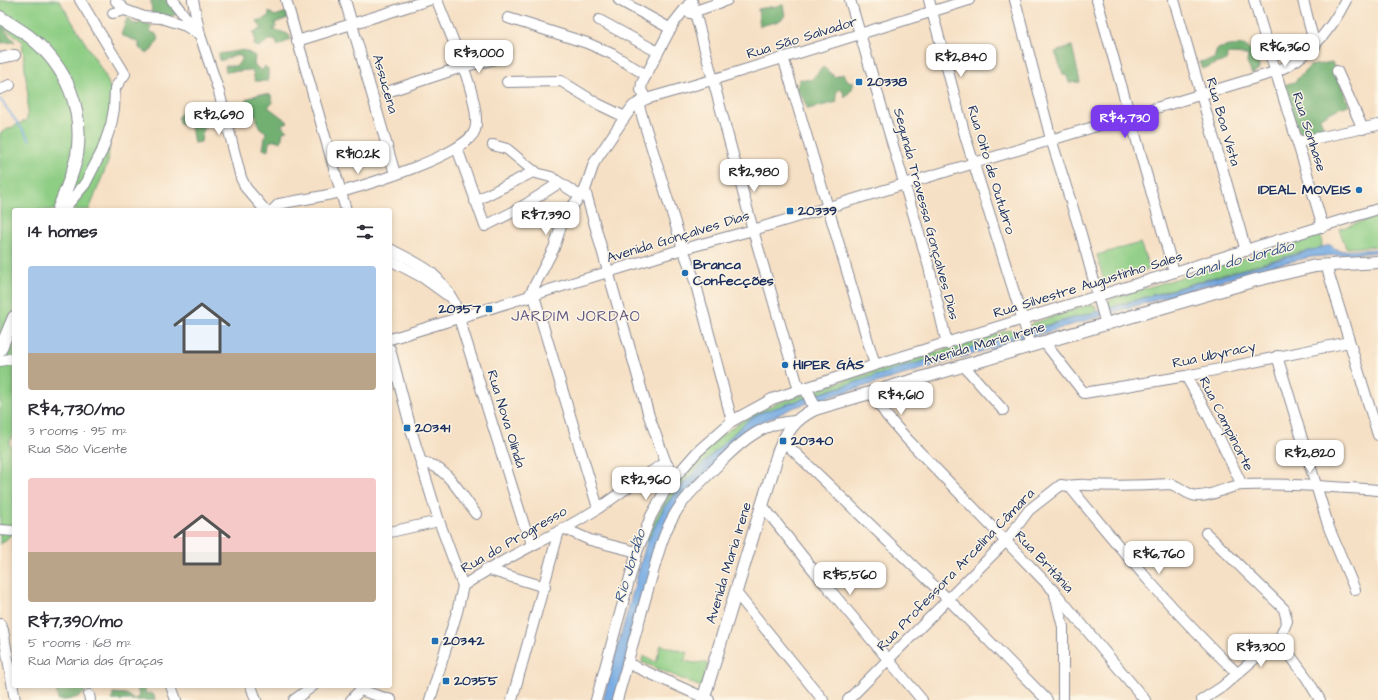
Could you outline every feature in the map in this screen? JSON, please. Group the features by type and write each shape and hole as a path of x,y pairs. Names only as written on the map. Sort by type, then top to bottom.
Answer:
{"main road":[{"path":"0,17 30,38 48,54 64,74 75,104 79,126 76,156 59,208"},
{"name":"Avenida Maria Irene","path":"706,699 762,505 783,441 796,421 814,407 871,393 964,366 1031,344 1044,342 1105,323 1302,268 1378,262"},
{"path":"0,350 12,327"},
{"path":"804,390 814,407"}],"street":[{"path":"65,208 84,184 102,151 112,120 115,88 125,74 80,0"},
{"path":"172,0 200,35"},
{"path":"193,0 200,35 219,92 242,178 246,188 263,208"},
{"path":"286,0 345,208"},
{"name":"Assucena","path":"345,0 354,25 395,174"},
{"path":"297,41 354,25 401,4 430,0"},
{"path":"275,208 279,204 340,192 395,174 457,148 467,141 474,131 476,116 470,90 462,66 437,0"},
{"path":"619,0 670,29"},
{"path":"692,0 753,230 804,390"},
{"path":"692,0 670,29 646,75 641,87 642,101 683,249 695,281 732,421"},
{"path":"680,16 727,0"},
{"name":"Segunda Travessa Gonçalves Dias","path":"850,0 929,267 947,344"},
{"name":"Rua Oito de Outubro","path":"929,0 973,162 1031,344"},
{"name":"Rua São Salvador","path":"642,101 969,0"},
{"path":"1014,0 1051,139 1081,234 1105,323"},
{"path":"1096,0 1174,272"},
{"name":"Rua Boa Vista","path":"1174,0 1246,251"},
{"name":"Rua Sonhase","path":"1254,0 1323,227"},
{"path":"1303,0 1315,46"},
{"name":"Avenida Gonçalves Dias","path":"392,338 531,297 683,249 753,230 827,206 1275,72 1298,61 1315,46 1331,25 1346,0"},
{"path":"116,1 125,10 144,17 161,18 180,24 200,35"},
{"path":"113,13 125,10"},
{"path":"508,18 587,43 612,54 646,75"},
{"path":"599,20 658,52"},
{"path":"0,58 15,55"},
{"path":"783,57 875,365"},
{"path":"387,92 462,66 492,60"},
{"path":"1337,71 1363,128"},
{"path":"507,82 561,81 598,104 625,118"},
{"path":"0,89 10,85"},
{"path":"598,508 531,297 554,248 564,217 582,193 594,163 633,106 642,101"},
{"path":"1298,142 1378,125"},
{"path":"493,145 507,149 534,171 582,193 608,273 649,416 666,463 676,476"},
{"path":"457,148 485,226 517,210 559,183"},
{"path":"475,201 534,171"},
{"name":"Rua Silvestre Augustinho Sales","path":"596,700 637,552 651,516 666,489 676,476 697,452 732,421 757,406 875,365 1099,299 1174,272 1378,209"},
{"name":"Rua Nova Olinda","path":"392,250 436,275 445,286 454,302 524,525 533,544"},
{"name":"Rua Nova Olinda","path":"392,261 434,285 454,302"},
{"path":"1326,265 1378,434"},
{"name":"Rua Ubyracy","path":"1044,342 1084,394 1186,376 1349,342"},
{"path":"392,356 421,462 439,521 462,586"},
{"path":"1277,356 1329,528 1355,590"},
{"path":"0,361 12,358"},
{"path":"964,366 1003,410"},
{"name":"Rua Campinorte","path":"1186,376 1208,415 1242,485"},
{"name":"Rua Britânia","path":"871,393 887,416 907,439 1054,591 1145,700"},
{"path":"617,700 658,554 668,527 678,510 703,481 744,440 763,428 774,424 796,421"},
{"path":"783,441 949,600 1047,700"},
{"path":"421,462 434,465 447,476 476,514"},
{"name":"Rua do Progresso","path":"430,700 457,612 462,586 486,569 598,508 637,480 666,463"},
{"name":"Rua Professora Arcelina Câmara","path":"848,700 1006,541 1029,510 1057,486 1061,485 1070,487 1116,484 1127,487 1170,484 1175,485 1187,493 1198,496 1242,485 1317,485 1378,490"},
{"path":"1070,487 1106,532 1187,622 1238,673"},
{"path":"762,505 815,572 922,700"},
{"path":"392,532 439,521"},
{"path":"512,700 561,529 590,540 637,552"},
{"path":"0,530 12,532"},
{"path":"1202,700 1217,691 1279,640 1286,627 1286,614 1284,609 1206,532"},
{"path":"486,569 545,587"},
{"path":"1054,591 1063,627 1064,700"},
{"path":"737,594 824,700"},
{"path":"0,624 12,674"},
{"path":"1279,640 1306,677 1320,700"},
{"path":"627,663 706,699"},
{"path":"14,688 15,700"},
{"path":"172,688 176,700"},
{"path":"252,688 256,700"},
{"path":"294,700 311,688"},
{"path":"350,700 360,690 391,700"}],"green space":[{"path":"0,0 59,0 106,77 113,95 108,162 90,208 12,208 12,438 9,443 12,449 12,534 0,545 0,133 27,120 28,96 22,41 0,25"},
{"path":"151,0 179,0 182,11 171,17 152,14"},
{"path":"783,5 785,16 779,21 760,26 758,9"},
{"path":"269,12 275,16 287,12 288,18 275,23 276,28 272,29 288,34 291,39 278,46 275,40 269,40 259,47 254,45 255,38 253,32 262,29 257,21 268,17"},
{"path":"127,18 130,18 132,23 137,24 143,22 152,27 150,31 155,33 159,39 151,51 146,53 139,48 139,42 121,35"},
{"path":"0,27 2,27 15,42 0,43"},
{"path":"1244,45 1258,56 1259,69 1252,74 1247,63 1248,55 1227,54 1227,60 1202,69 1199,62 1214,59 1217,49 1229,46"},
{"path":"1072,46 1080,82 1069,83 1067,76 1063,74 1055,52"},
{"path":"244,50 255,56 254,65 262,71 265,66 268,69 268,81 255,81 253,73 250,70 226,72 225,66 237,66 243,57 236,55 220,61 219,54"},
{"path":"1332,62 1349,105 1339,108 1320,118 1325,131 1306,136 1299,131 1281,86 1294,82 1310,66"},
{"path":"823,67 835,77 843,74 850,83 854,82 852,89 845,97 841,88 836,93 837,102 808,109 796,89 800,79 811,80"},
{"path":"259,94 271,95 273,102 268,107 288,122 281,125 287,130 283,132 281,142 275,140 269,142 268,151 263,149 266,132 260,128 257,118 245,105 247,99"},
{"path":"180,114 194,118 203,123 205,127 201,142 194,143 191,127 180,124 178,118"},
{"path":"1378,216 1378,246 1346,248 1339,229"},
{"path":"1321,235 1322,246 1316,250 1301,252 1107,308 1108,301 1116,297"},
{"path":"1140,243 1150,269 1104,282 1097,255"},
{"path":"1088,305 1096,306 1097,311 1030,330 1029,327 1031,324"},
{"path":"1010,330 1017,330 1018,334 813,395 812,391"},
{"path":"806,394 808,397 760,413 734,433 677,489 665,506 647,542 645,542 657,515 672,491 688,468 708,448 729,430 752,415 778,403"},
{"path":"661,645 688,653 684,661 695,663 704,662 708,664 701,687 642,662 643,656 656,662"},
{"path":"54,688 81,688 86,691 77,697 58,700 56,689"},
{"path":"137,688 144,688 146,694 150,693 154,695 155,700 134,700 139,696"},
{"path":"113,693 126,694 134,700 112,700"}],"water":[{"name":"Rio Jordão","path":"1330,245 1339,251 1378,249 1378,252 1311,257 1270,266 795,407 762,422 733,445 676,505 614,700 603,700 646,544 665,506 689,477 747,421 760,413 910,365"}],"waterway":[{"path":"0,99 30,140"}],"place":[{"name":"20338","path":"859,82"},
{"name":"IDEAL MOVEIS","path":"1359,190"},
{"name":"20339","path":"790,211"},
{"name":"Branca Confecções","path":"685,273"},
{"name":"20357","path":"489,309"},
{"name":"HIPER GÁS","path":"785,365"},
{"name":"20341","path":"407,428"},
{"name":"20340","path":"783,441"},
{"name":"20342","path":"435,641"},
{"name":"20355","path":"446,681"}],"district":[{"name":"JARDIM JORDAO","path":"576,316"}],"water label":[{"name":"Canal do Jordão","path":"1239,260"}]}
